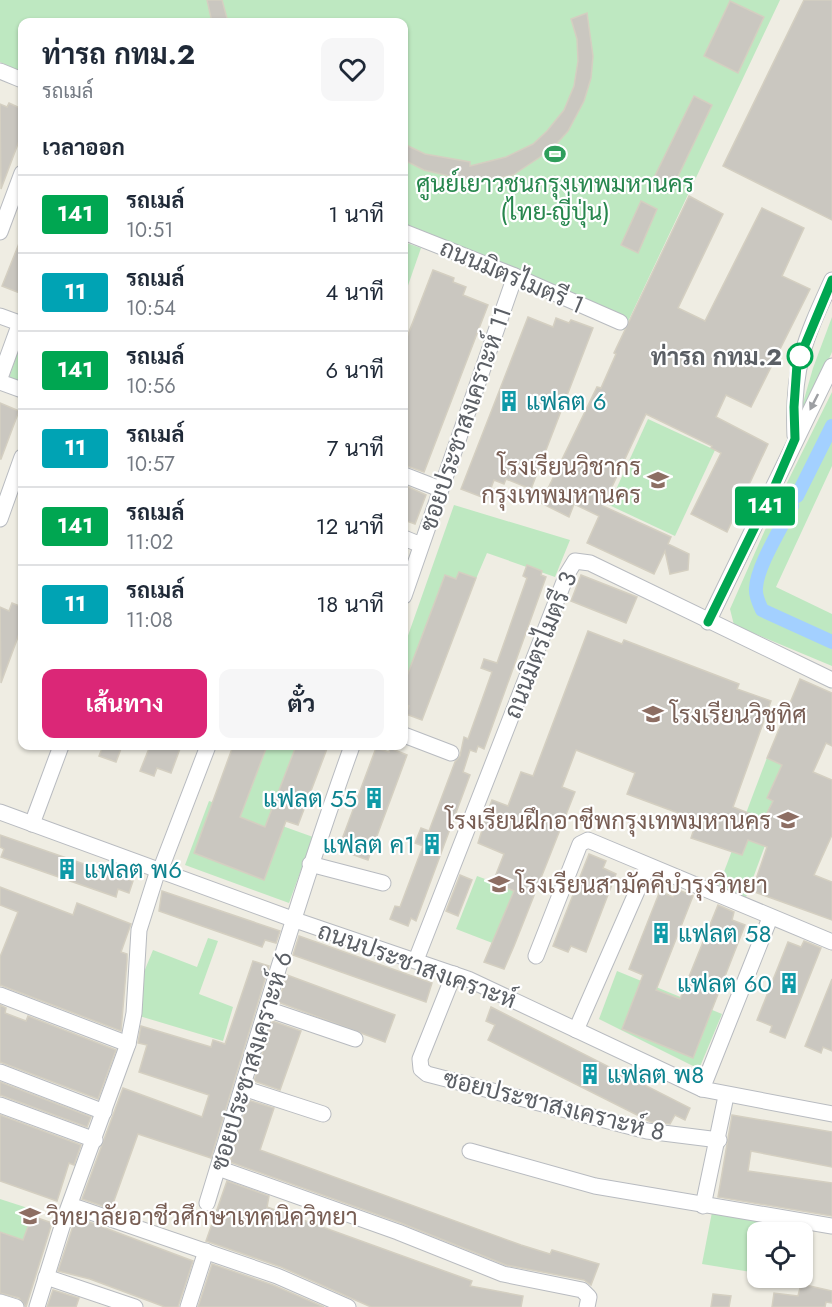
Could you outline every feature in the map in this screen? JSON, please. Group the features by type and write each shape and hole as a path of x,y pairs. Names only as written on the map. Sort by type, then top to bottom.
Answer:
{"street":[{"path":"0,71 18,78"},
{"path":"0,232 18,183"},
{"name":"ถนนมิตรไมตรี 1","path":"408,234 515,276 620,322"},
{"name":"ซอยประชาสงเคราะห์ 11","path":"408,584 515,276"},
{"path":"795,439 794,396 797,364 832,280"},
{"path":"0,316 18,323"},
{"path":"18,332 0,380 18,388"},
{"path":"708,622 832,366"},
{"path":"0,519 18,468"},
{"path":"408,477 440,489"},
{"path":"408,540 421,545"},
{"name":"ถนนมิตรไมตรี 3","path":"416,960 571,565 581,561 590,563 832,680"},
{"path":"408,737 451,753"},
{"path":"32,824 60,750"},
{"path":"37,1307 70,1205 128,1044 134,1013 139,930 159,870 206,750"},
{"path":"295,920 310,864 351,750"},
{"name":"ถนนประชาสงเคราะห์","path":"0,812 295,920 454,974 702,1089 726,1096 832,1114"},
{"path":"536,956 583,840 832,942"},
{"path":"310,864 383,883"},
{"path":"576,1030 648,866"},
{"path":"702,1089 770,918"},
{"name":"ซอยประชาสงเคราะห์ 6","path":"207,1203 295,920"},
{"name":"ซอยประชาสงเคราะห์ 8","path":"454,974 420,1059 421,1069 427,1074 647,1131 719,1140"},
{"path":"0,995 128,1044"},
{"path":"267,1009 355,1039"},
{"path":"0,1072 105,1112"},
{"path":"243,1088 323,1114"},
{"path":"703,1206 719,1140 726,1096"},
{"path":"0,1105 95,1140"},
{"path":"470,1151 595,1186 832,1226"},
{"path":"218,1168 398,1232 503,1274 582,1290 589,1297 587,1307"},
{"path":"70,1205 277,1276 339,1305"},
{"path":"188,1307 206,1251"},
{"path":"46,1277 135,1307"},
{"path":"0,1302 15,1307"}],"green space":[{"name":"ศูนย์เยาวชนกรุงเทพมหานคร (ไทย-ญี่ปุ่น)","path":"0,0 780,0 624,330 408,237 408,18 18,18 18,70 0,62"},
{"path":"408,243 421,248 408,285"},
{"path":"832,317 832,352 803,417 799,417 813,368"},
{"path":"18,351 18,381 9,378"},
{"path":"832,392 832,466 776,587 832,614 832,666 734,625 730,609 777,503"},
{"path":"648,419 715,450 675,536 609,505"},
{"path":"454,505 570,540 555,577 487,553 420,710 408,706 408,636"},
{"path":"262,750 301,750 274,823 313,837 289,903 185,865 209,801 239,811"},
{"path":"768,755 794,767 746,897 719,885"},
{"path":"477,876 515,890 495,944 456,929"},
{"path":"208,938 218,941 199,994 233,1007 223,1041 136,1015 138,973 144,972 153,950 197,967"},
{"path":"617,971 722,1014 699,1069 599,1019"},
{"path":"0,1199 34,1210 24,1249 0,1240"},
{"path":"712,1212 783,1222 747,1222 747,1271 702,1264"}],"building":[{"path":"207,0 222,0 227,18 211,18"},
{"path":"804,0 832,0 832,220 723,166"},
{"path":"730,1 764,17 738,73 704,56"},
{"path":"587,13 593,56 591,78 584,101 568,131 552,149 513,175 488,180 462,179 424,170 408,162 408,146 425,154 470,162 470,166 506,157 533,144 564,110 574,86 578,61 577,39 571,19"},
{"path":"694,96 712,105 670,193 651,184"},
{"path":"9,103 18,107 18,144 1,189 0,104 7,107"},
{"path":"689,196 723,214 678,308 705,321 762,208 804,228 782,276 810,289 751,407 726,395 716,417 768,444 727,532 691,514 721,453 711,448 712,446 646,414 603,506 671,537 668,544 689,554 688,570 670,574 665,551 654,574 587,543 599,516 574,504 569,517 541,503 597,387 601,388 616,354 614,353"},
{"path":"641,201 657,209 638,253 621,245"},
{"path":"18,246 18,292 2,286"},
{"path":"433,270 454,278 453,282 466,287 463,295 488,305 424,472 408,466 408,335"},
{"name":"แฟลต 6","path":"528,317 553,327 556,318 569,323 571,320 593,328 531,489 506,479 504,484 494,480 487,499 461,489"},
{"path":"0,403 18,411 18,414 0,459"},
{"path":"408,487 426,495 415,524 408,521"},
{"path":"527,565 542,571 541,575 546,577 484,749 478,746 476,752 470,750 463,772 470,775 416,921 411,918 408,926 390,919 395,906 400,907 423,846 415,843 421,828 429,831 455,762 460,756 464,737 468,739 492,672 481,668 484,659 497,663 527,578 523,576"},
{"path":"459,572 476,578 422,720 408,715 408,673 445,575 456,579"},
{"path":"581,575 637,597 626,623 571,601"},
{"path":"12,603 18,605 18,637 1,683 0,607 9,611"},
{"path":"588,631 622,644 624,640 739,684 737,689 771,701 733,807 764,819 773,801 767,798 782,765 767,758 800,679 832,693 832,746 826,743 813,772 832,780 832,835 814,875 832,882 832,920 752,891 767,847 748,840 742,855 691,838 697,820 627,794 635,773 576,750 562,787 575,792 514,946 504,969 484,962 514,891 493,882 504,854 478,843 488,811 492,800 508,806 521,772 533,776"},
{"path":"101,750 120,750 116,762 99,756"},
{"path":"148,750 180,750 171,773 157,768 154,776 140,771"},
{"path":"232,750 265,750 240,817 265,827 294,750 326,750 298,825 286,821 264,880 194,853"},
{"name":"แฟลต 55","path":"375,750 389,752 395,750 407,755 368,860 351,854 353,847 341,842"},
{"name":"แฟลต พ6","path":"0,835 133,881 129,893 118,889 116,897 1,857 4,849 0,847"},
{"path":"589,854 606,861 603,868 616,874 586,952 571,946 568,952 553,946"},
{"path":"460,875 472,880 458,916 446,911"},
{"path":"0,887 73,915 77,903 131,924 121,952 127,954 127,960 121,1031 0,985 0,957 18,912 0,905"},
{"path":"676,889 693,896 656,990 680,999 718,905 734,912 732,920 745,925 693,1058 622,1029 643,975 629,969 660,891 673,897"},
{"path":"162,891 280,931 276,943 265,940 262,947 159,911"},
{"path":"299,936 432,983 426,1002 293,955"},
{"name":"แฟลต 60","path":"804,941 821,948 785,1038 770,1032 772,1026 757,1020 788,942 801,947"},
{"path":"253,961 269,966 211,1158 138,1134 111,1209 82,1199 123,1088 202,1117 209,1095 139,1072 147,1045 138,1043 141,1026 211,1047 213,1040 225,1044"},
{"path":"287,975 395,1015 385,1042 278,1002"},
{"path":"832,979 832,1051 823,1047 821,1053 805,1046"},
{"path":"0,1005 6,1008 5,1013 26,1021 28,1016 116,1050 98,1099 0,1062"},
{"name":"แฟลต พ8","path":"491,1007 690,1108 685,1120 675,1115 670,1124 651,1122 488,1040 495,1025 486,1021"},
{"path":"272,1021 301,1031 280,1090 254,1081"},
{"path":"0,1082 91,1117 87,1127 0,1095"},
{"path":"248,1100 274,1108 260,1150 521,1245 550,1254 552,1250 599,1264 591,1285 584,1280 506,1265 401,1223 230,1162"},
{"path":"0,1115 81,1145 74,1165 69,1163 57,1201 0,1181"},
{"path":"732,1115 832,1132 832,1167 751,1151 748,1171 832,1183 832,1216 718,1197"},
{"path":"227,1181 269,1196 267,1207 472,1281 470,1286 523,1296 521,1307 371,1307 281,1267 206,1241"},
{"path":"32,1216 52,1223 26,1307 19,1298 0,1293 0,1232 23,1240"},
{"path":"76,1217 193,1261 178,1307 165,1307 90,1279 58,1271"},
{"path":"212,1264 273,1285 324,1307 198,1307"},
{"path":"813,1287 832,1291 832,1303 826,1302 825,1307 772,1307 774,1293 798,1296 800,1288"},
{"path":"53,1290 79,1298 76,1307 47,1307"},
{"path":"713,1294 731,1296 729,1307 711,1307"}],"waterway":[{"path":"797,496 832,426"},
{"path":"792,506 757,579 757,597 762,610 832,642"}],"bus line":[{"name":"141","path":"708,622 773,490 795,439 794,385 797,364 805,340 832,280"}],"place":[{"name":"ศูนย์เยาวชนกรุงเทพมหานคร (ไทย-ญี่ปุ่น)","path":"555,154"},
{"name":"ท่ารถ กทม.2","path":"800,356"},
{"name":"แฟลต 6","path":"509,401"},
{"name":"โรงเรียนวิชากร กรุงเทพมหานคร","path":"658,480"},
{"name":"โรงเรียนวิชูทิศ","path":"653,714"},
{"name":"แฟลต 55","path":"374,798"},
{"name":"โรงเรียนฝึกอาชีพกรุงเทพมหานคร","path":"788,820"},
{"name":"แฟลต ค1","path":"432,844"},
{"name":"แฟลต พ6","path":"67,869"},
{"name":"โรงเรียนสามัคคีบํารุงวิทยา","path":"499,884"},
{"name":"แฟลต 58","path":"661,933"},
{"name":"แฟลต 60","path":"789,983"},
{"name":"แฟลต พ8","path":"590,1074"},
{"name":"วิทยาลัยอาชีวศึกษาเทคนิควิทยา","path":"30,1216"}]}
